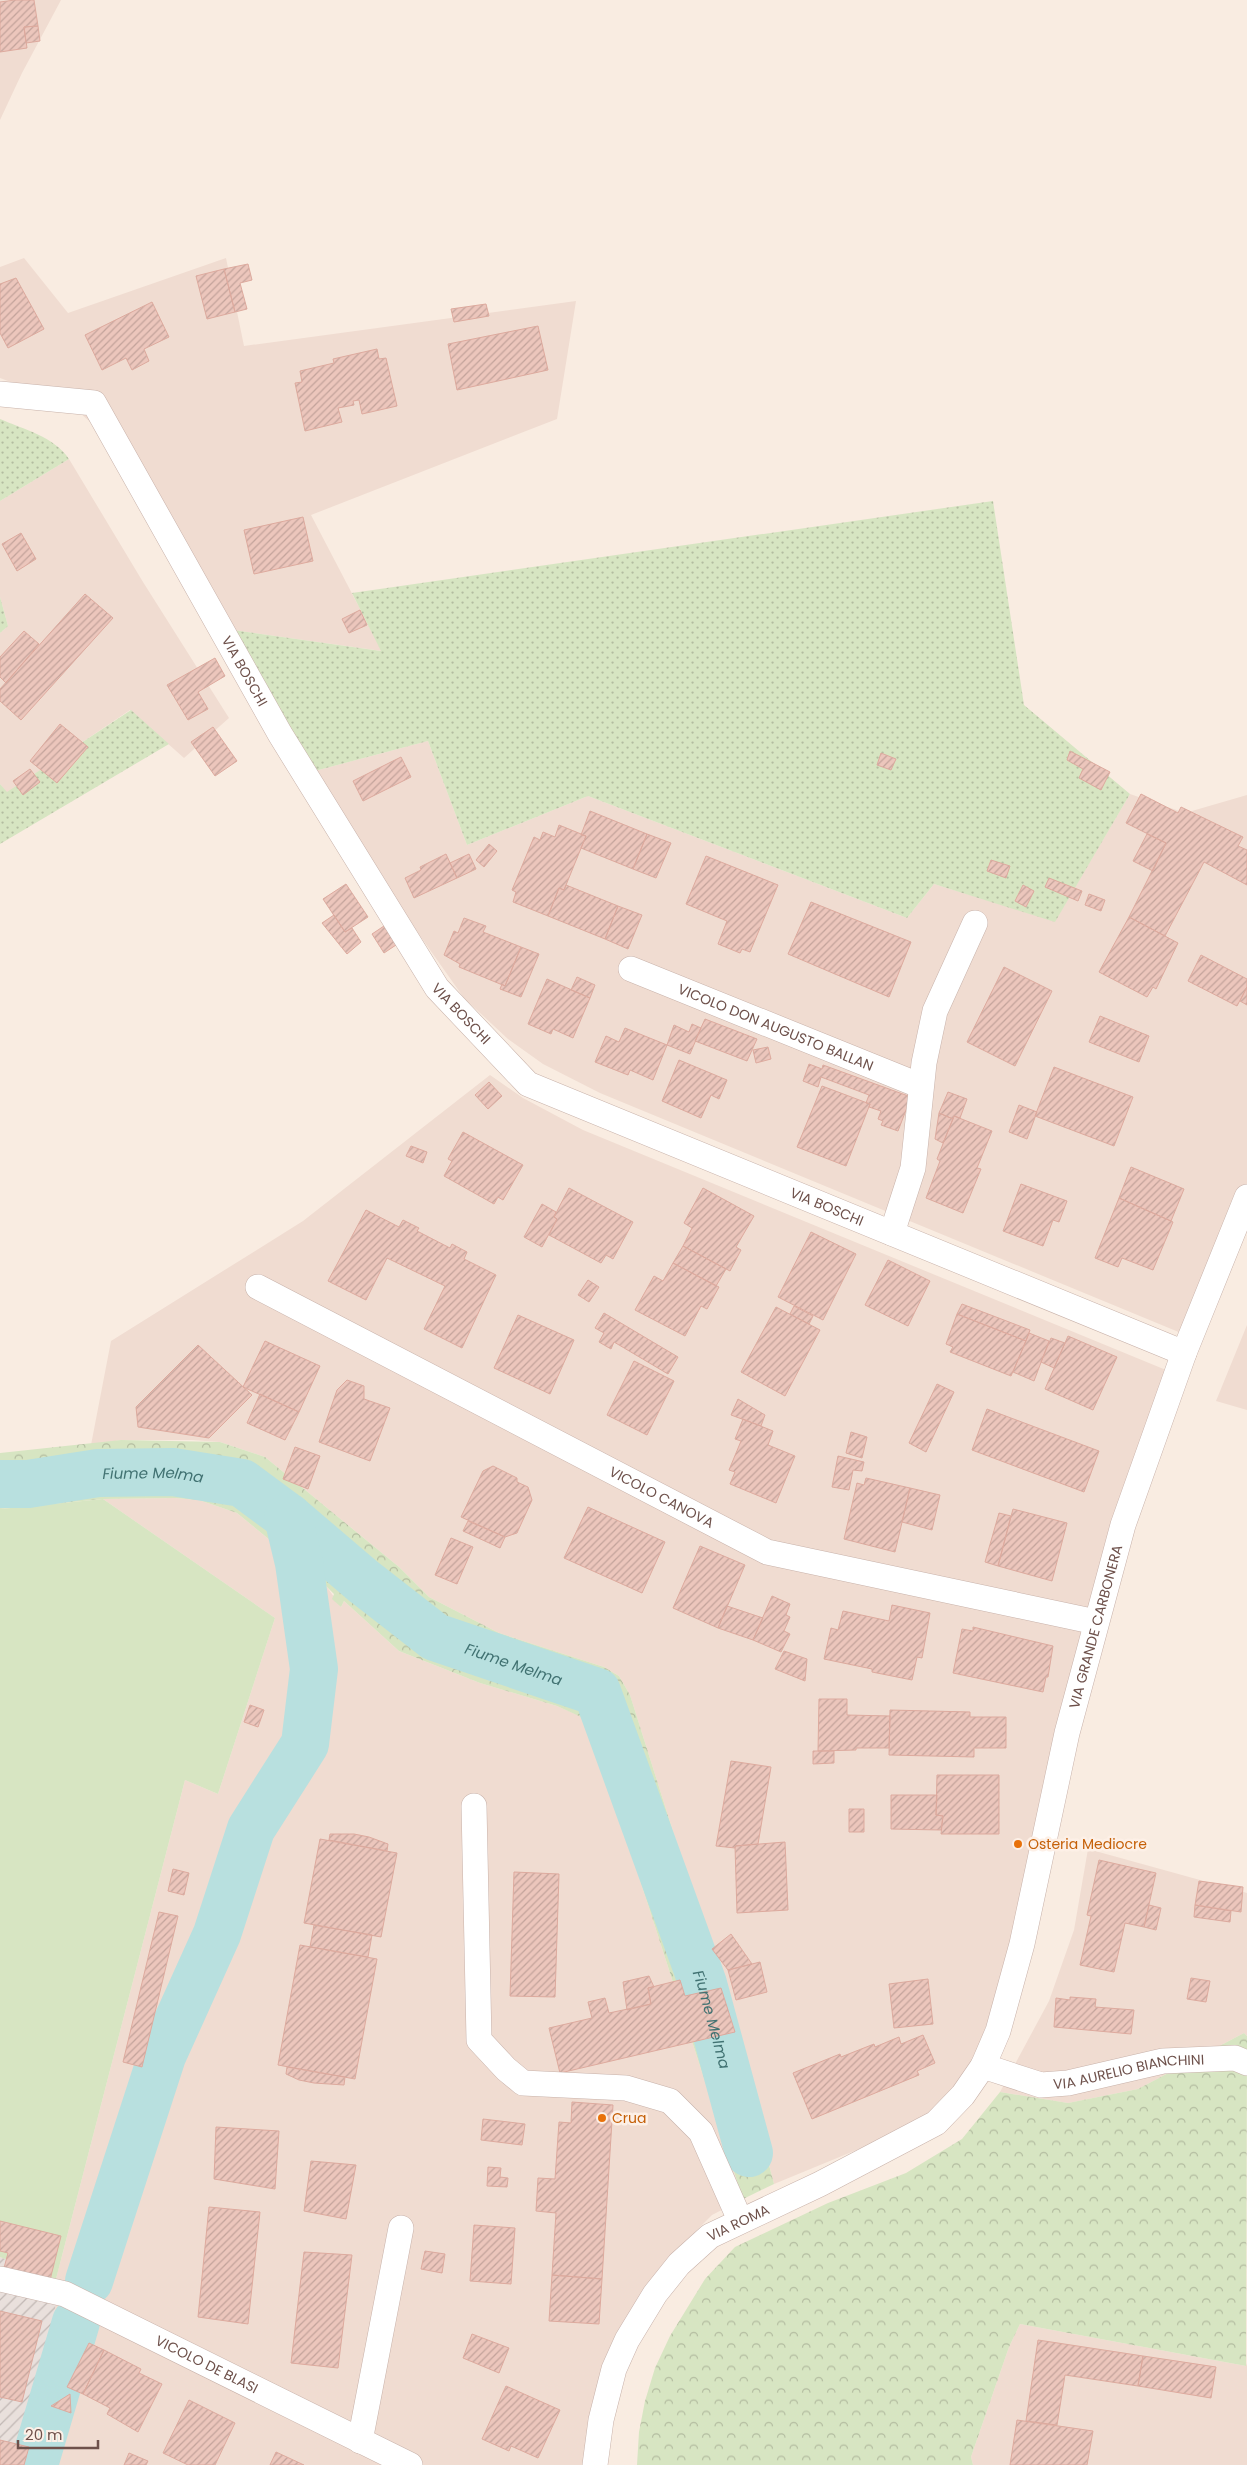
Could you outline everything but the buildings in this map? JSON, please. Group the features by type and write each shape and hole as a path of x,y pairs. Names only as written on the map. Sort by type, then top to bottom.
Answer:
{"street":[{"name":"VIA BOSCHI","path":"0,394 94,403 280,734 437,988 528,1084 1184,1353"},
{"path":"892,1233 913,1168 922,1086 934,1011 975,922"},
{"name":"VICOLO DON AUGUSTO BALLAN","path":"631,969 922,1086"},
{"name":"VIA GRANDE CARBONERA","path":"982,2066 998,2031 1022,1944 1050,1809 1096,1622 1123,1525 1184,1353 1247,1197"},
{"name":"VICOLO CANOVA","path":"258,1287 767,1552 1096,1622"},
{"path":"474,1806 479,2040 506,2069 523,2083 626,2088 670,2101 701,2132 740,2220"},
{"name":"VIA AURELIO BIANCHINI","path":"982,2066 1041,2085 1068,2083 1163,2061 1235,2058 1247,2063"},
{"name":"VIA ROMA","path":"595,2465 600,2420 614,2369 627,2340 655,2294 679,2264 710,2236 740,2220 820,2184 936,2123 963,2096 982,2066"},
{"path":"360,2441 401,2228"},
{"name":"VICOLO DE BLASI","path":"0,2279 65,2294 410,2465"}],"shaded area":[{"path":"0,0 61,0 22,73 0,120"},
{"path":"24,258 68,313 226,258 244,346 576,301 557,419 311,515 382,651 219,628 95,426 81,414 59,400 0,378 0,267"},
{"path":"69,459 143,582 229,718 184,758 130,710 7,793 0,784 0,633 8,626 0,597 0,501"},
{"path":"428,741 467,845 588,796 907,918 934,884 1055,921 1130,794 1185,813 1247,795 1247,1220 1198,1340 600,1093 543,1064 508,1039 464,998 382,882 311,772"},
{"path":"490,1075 523,1098 583,1130 1183,1377 1103,1590 1012,1985 966,2072 935,2109 888,2137 774,2184 723,1990 630,1695 619,1676 604,1667 499,1633 429,1597 399,1567 265,1457 220,1442 192,1440 121,1440 91,1445 111,1341 303,1221"},
{"path":"1247,1325 1247,1410 1216,1401"},
{"path":"175,1498 199,1500 237,1513 327,1587 341,1607 344,1601 399,1651 480,1683 557,1706 580,1716 590,1721 600,1740 623,1827 737,2181 739,2201 712,2215 674,2253 634,2318 598,2465 30,2465 42,2425 56,2300 56,2279 185,1780 218,1794 275,1618 103,1499"},
{"path":"1088,1849 1247,1893 1247,2036 1244,2033 1138,2089 1068,2103 1000,2092 1049,2001 1074,1930"},
{"path":"0,2257 56,2279 56,2300 42,2425 30,2465 0,2465"},
{"path":"1020,2324 1246,2366 1247,2363 1247,2465 973,2465 971,2457 1009,2347"}],"green space":[{"path":"0,419 47,439 63,451 69,459 0,501"},
{"path":"993,501 1024,705 1130,794 1055,922 934,884 907,918 588,796 467,845 428,741 311,772 219,628 381,651 352,593"},
{"path":"0,597 8,626 0,633"},
{"path":"131,710 169,744 0,844 0,784 7,792"},
{"path":"121,1440 220,1442 265,1457 399,1567 429,1597 499,1633 604,1667 619,1676 630,1695 723,1990 774,2184 739,2201 737,2181 623,1827 600,1740 590,1721 557,1706 480,1683 399,1651 344,1601 341,1607 332,1599 334,1594 327,1587 237,1513 199,1500 175,1498 103,1499 0,1509 0,1453"},
{"path":"103,1499 275,1618 218,1794 185,1780 56,2279 0,2257 0,1509"},
{"path":"1244,2033 1247,2036 1246,2366 1020,2324 1009,2347 971,2457 973,2465 637,2465 639,2432 645,2401 655,2368 670,2336 705,2279 735,2247 828,2203 906,2173 962,2139 1000,2092 1068,2103 1138,2089"}],"waterway":[{"name":"Fiume Melma","path":"0,1484 28,1484 98,1473 173,1472 242,1483 288,1517 363,1581 435,1637 597,1692 703,1984 749,2153"},
{"path":"89,2281 162,2056 217,1934 251,1829 305,1744 314,1669 299,1563 288,1517"},
{"path":"34,2465 76,2322"}],"place":[{"name":"Osteria Mediocre","path":"1018,1844"},
{"name":"Crua","path":"602,2118"}]}
